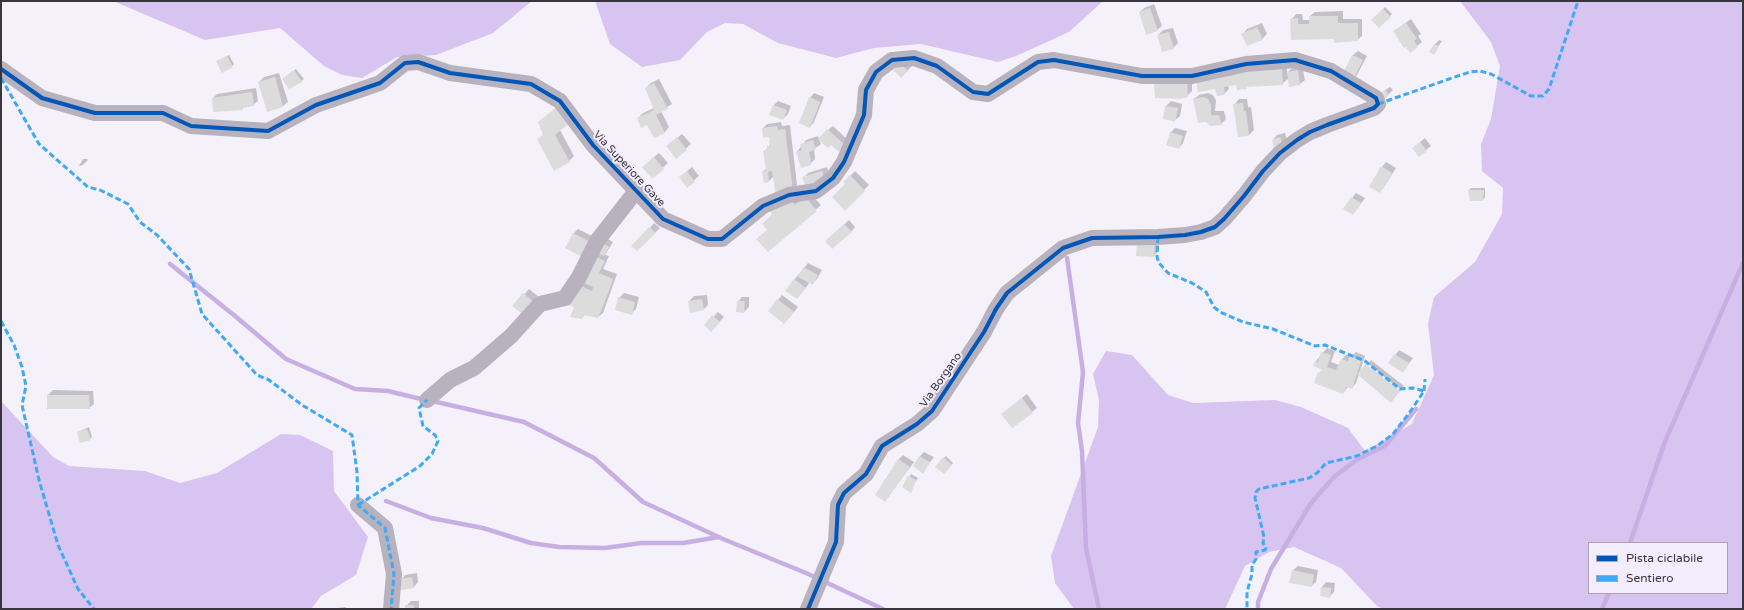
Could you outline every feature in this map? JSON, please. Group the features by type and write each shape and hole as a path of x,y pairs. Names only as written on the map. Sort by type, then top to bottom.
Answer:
{"street":[{"name":"Via Superiore Gave","path":"1,69 42,98 95,113 163,113 191,126 268,130 316,105 380,83 405,63 418,62 450,73 531,84 560,101 593,145 663,219 708,239 722,239 763,206 789,195 816,191 833,178 844,162 864,115 866,90 876,72 892,60 914,58 937,66 973,92 988,94 1038,62 1054,60 1142,76 1192,76 1246,64 1295,60 1331,71 1372,96 1378,104"},
{"name":"Via Borgano","path":"808,609 836,542 838,505 844,493 866,474 882,446 917,424 932,412 984,332 996,309 1007,294 1063,248 1092,238 1158,237 1201,232 1214,226 1224,219 1263,171 1280,153 1297,140 1310,132 1365,112 1378,104"},
{"path":"427,400 450,380 474,368 510,336 540,304 565,298 579,277 596,241 636,191"},
{"path":"358,505 385,528 394,574 391,609"}],"shaded area":[{"path":"113,1 532,1 493,33 436,55 397,57 362,78 342,75 324,66 280,28 205,40"},
{"path":"595,1 1103,1 1069,32 1016,56 998,62 921,44 874,48 836,58 778,43 743,24 725,23 707,32 680,60 642,67 610,44"},
{"path":"1460,1 1743,1 1743,609 1383,609 1377,606 1341,568 1294,547 1269,552 1245,566 1225,609 1074,609 1055,583 1051,556 1098,427 1099,400 1093,374 1106,351 1132,355 1168,395 1193,403 1275,400 1301,407 1348,428 1365,451 1412,424 1434,375 1428,324 1434,297 1475,262 1502,214 1503,188 1482,171 1481,144 1491,119 1500,66 1491,42"},
{"path":"1,401 53,457 69,466 145,471 180,483 217,473 281,434 300,435 333,451 334,491 368,537 356,575 321,596 311,609 1,609"}],"building":[{"path":"1150,8 1158,31 1146,35 1139,12"},
{"path":"1383,9 1391,17 1379,28 1371,20"},
{"path":"1309,16 1338,16 1338,23 1358,23 1358,41 1334,43 1334,39 1291,40 1290,19 1298,18 1298,24 1309,24"},
{"path":"1406,23 1417,39 1414,41 1418,47 1410,53 1406,47 1404,48 1393,31"},
{"path":"1257,27 1263,40 1247,46 1241,34"},
{"path":"1169,32 1174,49 1162,52 1157,35"},
{"path":"1434,44 1439,46 1434,55 1429,52"},
{"path":"1352,55 1363,60 1353,80 1342,75"},
{"path":"227,56 233,67 222,73 216,61"},
{"path":"900,63 908,71 901,78 893,70"},
{"path":"1282,69 1283,85 1247,87 1247,89 1237,90 1236,85 1224,87 1225,95 1217,96 1215,89 1198,92 1195,75"},
{"path":"294,70 302,82 289,89 282,79"},
{"path":"1298,70 1300,85 1289,87 1287,72"},
{"path":"275,77 283,107 267,112 258,82"},
{"path":"1187,79 1188,97 1179,99 1155,98 1154,81"},
{"path":"654,83 668,109 656,115 665,133 654,138 647,125 641,128 637,118 654,110 645,88"},
{"path":"1385,90 1389,95 1382,101 1378,96"},
{"path":"252,92 254,106 242,108 243,110 213,112 212,98"},
{"path":"809,97 820,102 810,128 799,123"},
{"path":"1203,97 1208,99 1211,105 1211,115 1219,115 1222,125 1210,126 1206,122 1198,123 1193,99"},
{"path":"1243,103 1244,111 1246,111 1249,136 1238,137 1233,104"},
{"path":"559,105 572,121 555,135 570,162 554,171 537,139 543,135 538,122"},
{"path":"773,105 787,110 783,120 769,115"},
{"path":"1165,106 1178,108 1175,122 1163,119"},
{"path":"777,126 778,130 785,129 793,191 776,196 772,171 768,172 769,182 764,183 762,171 766,170 763,151 767,150 767,146 770,146 769,137 763,138 762,128"},
{"path":"827,129 845,145 839,152 831,145 828,148 818,139"},
{"path":"1170,132 1183,136 1179,149 1166,145"},
{"path":"677,137 687,150 676,159 666,146"},
{"path":"1280,137 1283,145 1274,148 1272,140"},
{"path":"813,140 816,149 809,152 811,165 801,168 796,152 802,150 800,144"},
{"path":"1420,142 1427,151 1419,157 1412,148"},
{"path":"654,157 664,169 652,179 642,167"},
{"path":"1381,166 1392,173 1380,193 1369,187"},
{"path":"687,171 695,182 687,188 679,177"},
{"path":"822,171 825,179 806,187 802,177"},
{"path":"850,175 865,191 845,211 832,197 845,184 843,182"},
{"path":"1468,190 1484,190 1483,201 1470,201"},
{"path":"805,196 817,211 768,252 756,239 767,230 762,224 772,214 766,207 788,198 795,205"},
{"path":"1351,197 1361,203 1353,215 1343,209"},
{"path":"844,224 852,232 832,249 825,241"},
{"path":"649,227 656,233 637,251 631,246"},
{"path":"573,233 594,244 586,259 565,248"},
{"path":"1137,240 1155,241 1154,257 1136,256"},
{"path":"600,242 609,247 604,256 595,252"},
{"path":"592,255 605,261 599,273 613,279 607,296 598,318 584,315 582,319 570,317 574,307 568,305 576,284 592,291 593,287 580,281"},
{"path":"803,267 818,275 813,285 798,277"},
{"path":"794,279 806,288 797,299 785,291"},
{"path":"523,293 535,303 524,315 512,306"},
{"path":"618,297 635,302 632,315 615,310"},
{"path":"702,299 704,310 690,313 688,301"},
{"path":"777,299 794,312 784,324 768,311"},
{"path":"737,301 745,301 744,313 736,312"},
{"path":"712,315 720,322 711,332 704,325"},
{"path":"1321,352 1331,355 1327,367 1336,370 1341,359 1348,361 1350,356 1361,361 1352,389 1346,387 1343,394 1314,383 1318,372 1320,373 1321,369 1313,366 1315,361 1318,362"},
{"path":"1394,354 1409,363 1403,373 1388,363"},
{"path":"1366,364 1400,391 1391,403 1357,374"},
{"path":"47,395 89,395 90,409 47,409"},
{"path":"1022,398 1033,413 1012,428 1001,414"},
{"path":"87,429 91,440 80,443 77,432"},
{"path":"919,456 930,462 923,474 913,466"},
{"path":"943,457 952,465 944,474 935,467"},
{"path":"898,459 910,467 885,502 875,495"},
{"path":"908,476 916,480 911,493 902,487"},
{"path":"1292,570 1314,575 1312,587 1289,583"},
{"path":"412,577 414,588 401,590 400,579"},
{"path":"1321,587 1331,588 1330,598 1320,596"},
{"path":"405,605 414,605 414,609 405,609"}],"waterway":[{"path":"1067,258 1083,372 1078,423 1082,451 1086,548 1099,609"},
{"path":"1630,542 1664,444 1743,263"},
{"path":"170,264 286,359 355,389 388,391 425,400"},
{"path":"432,401 524,422 594,458 643,502 723,539 806,573 883,609"},
{"path":"1258,609 1258,602 1271,569 1311,503 1335,476 1358,459 1385,446 1416,409"},
{"path":"386,501 431,518 483,528 531,543 559,547 605,548 641,543 683,543 719,537"},
{"path":"1602,609 1609,594"}],"marked path":[{"path":"1378,104 1470,72 1480,71 1491,74 1531,96 1543,96 1549,89 1578,1"},
{"path":"1,78 39,144 88,187 100,190 128,204 140,222 157,235 189,269 202,314 257,375 269,380 302,405 352,435 357,472 358,505 385,528 394,574 391,609"},
{"path":"1158,237 1157,257 1159,263 1168,273 1192,283 1206,292 1214,307 1220,312 1243,322 1273,329 1315,346 1325,345 1365,361 1400,389 1413,388 1424,391 1393,434 1377,446 1357,456 1326,463 1317,473 1309,478 1259,489 1256,492 1255,498 1264,537 1263,543 1266,548 1265,550 1256,552 1256,559 1252,565 1252,574 1247,592 1247,609"},
{"path":"1,321 14,345 22,367 26,386 22,405 39,480 58,545 78,589 94,609"},
{"path":"1424,391 1425,379"},
{"path":"358,505 420,466 432,454 438,441 435,435 423,426 419,408 427,400"}],"cycle path":[{"path":"1,69 42,98 95,113 163,113 191,126 268,131 316,105 380,83 405,63 418,62 450,73 531,84 560,101 593,145 663,219 708,239 722,239 763,206 789,195 816,191 833,178 844,162 864,115 866,90 876,72 892,60 914,58 937,66 973,92 988,94 1038,62 1054,60 1142,76 1192,76 1246,64 1295,60 1331,71 1376,98 1378,104 1374,108 1310,132 1280,153 1263,171 1224,219 1215,227 1201,232 1185,235 1092,238 1063,248 1007,293 996,309 984,332 932,411 917,424 882,446 866,474 844,493 838,505 836,542 808,609"}]}
